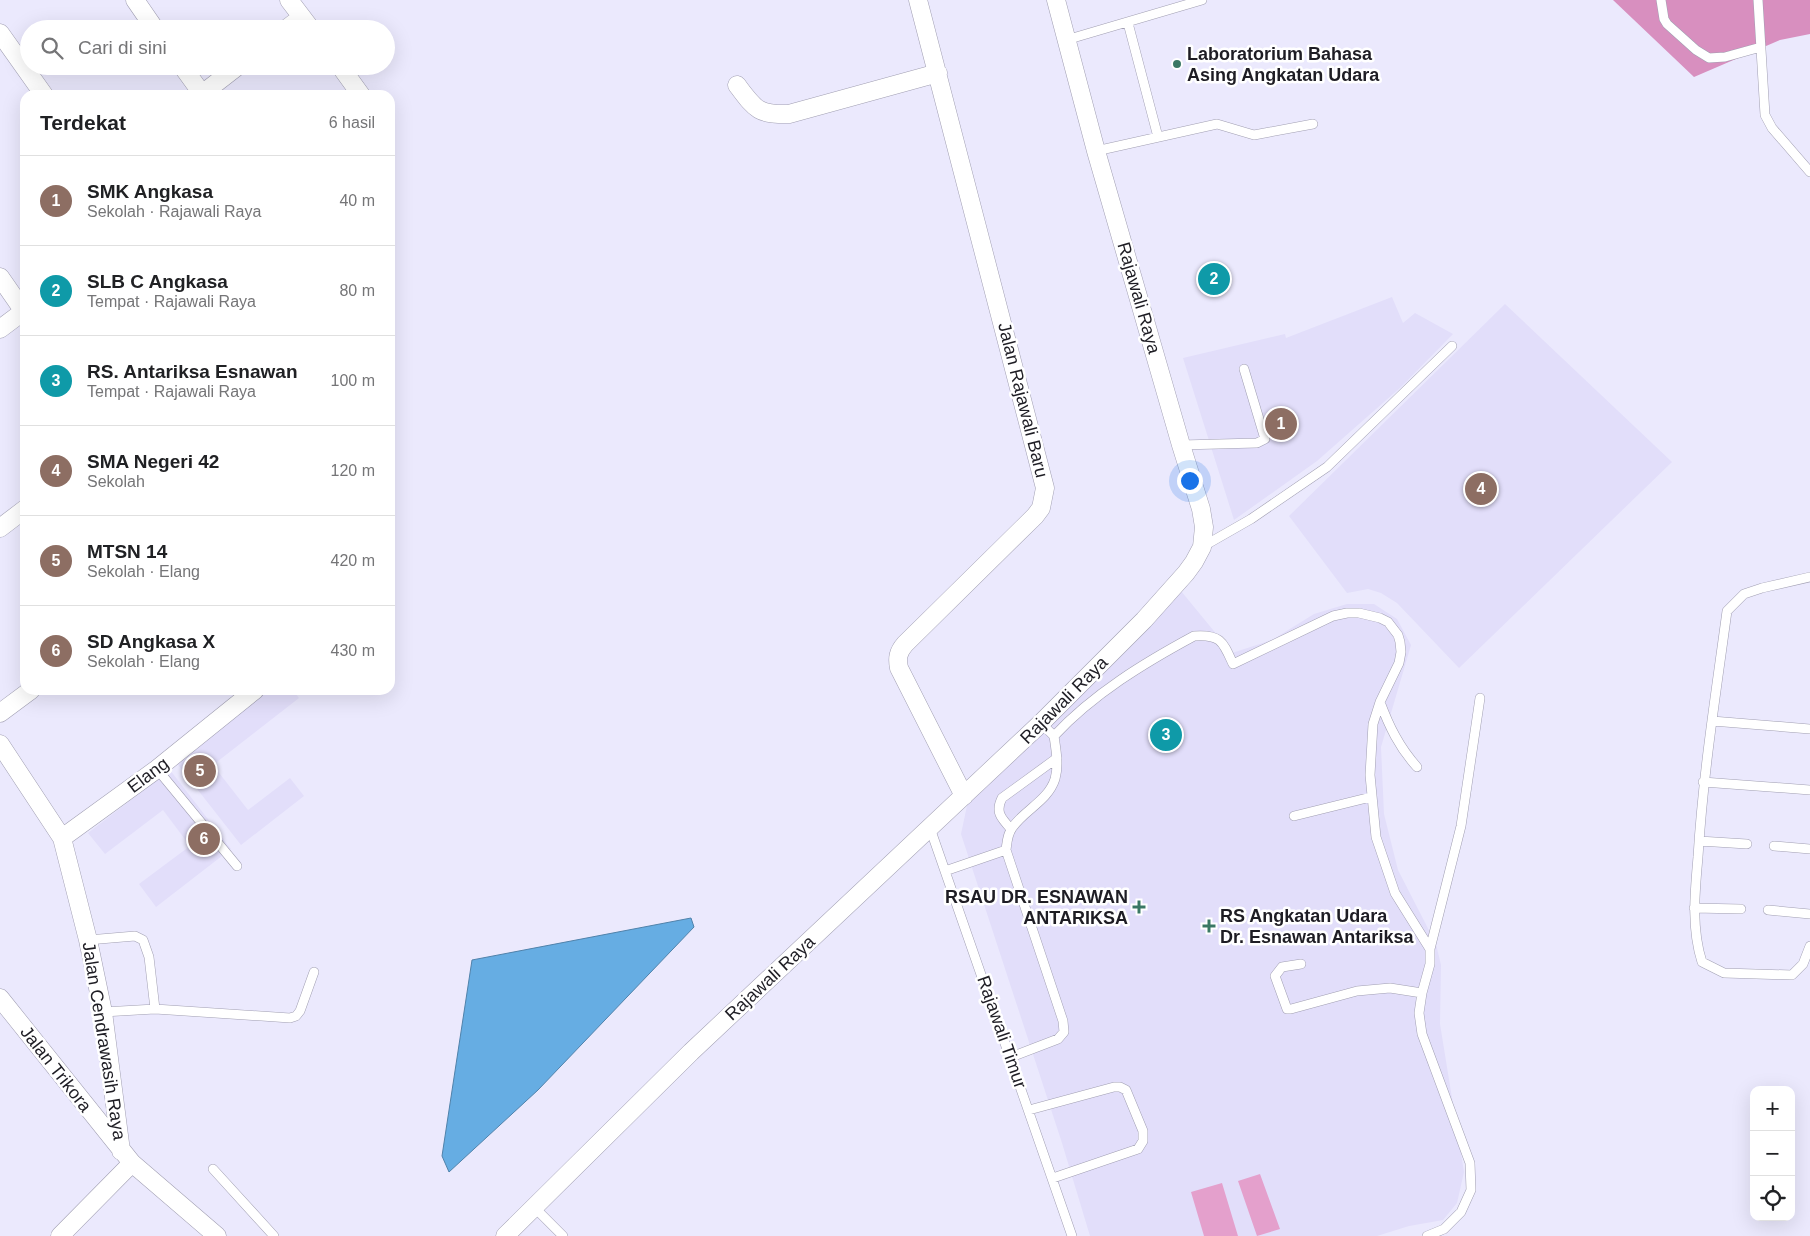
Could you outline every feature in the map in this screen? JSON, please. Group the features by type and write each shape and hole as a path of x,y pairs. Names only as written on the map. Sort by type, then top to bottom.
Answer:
{"street":[{"path":"135,0 149,20"},
{"path":"289,0 305,20"},
{"name":"Jalan Rajawali Baru","path":"918,0 1045,488 1041,508 1035,516 904,644 899,652 899,668 964,796"},
{"name":"Rajawali Raya","path":"505,1236 691,1052 1041,723 1144,620 1186,573 1202,547 1203,518 1096,151 1056,0"},
{"path":"0,33 20,61"},
{"path":"737,85 758,110 766,113 789,114 938,74"},
{"path":"30,75 40,90"},
{"path":"188,75 199,90"},
{"path":"207,90 226,75"},
{"path":"347,75 357,90"},
{"path":"0,278 20,306"},
{"path":"0,329 20,315"},
{"path":"0,528 20,513"},
{"path":"0,713 24,695"},
{"name":"Elang","path":"62,838 157,769 249,695"},
{"name":"Jalan Cendrawasih Raya","path":"0,744 62,838 88,940 103,1012 127,1157"},
{"name":"Jalan Trikora","path":"0,998 127,1157 213,1235"},
{"path":"60,1236 127,1157"}],"lane":[{"path":"1066,40 1202,0"},
{"path":"1661,0 1664,19 1667,24 1702,55 1716,59 1760,47"},
{"path":"1758,0 1765,115 1772,128 1810,172"},
{"path":"1128,23 1158,137"},
{"path":"1096,151 1217,124 1254,135 1313,124"},
{"path":"1202,547 1251,519 1327,467 1452,346"},
{"path":"1181,445 1257,443 1265,439 1244,369"},
{"path":"1810,577 1744,594 1727,611 1703,782 1694,908 1698,949 1702,962 1724,973 1792,975 1803,964 1810,946"},
{"path":"1054,736 1079,711 1119,681 1194,636 1207,635 1217,637 1224,645 1233,664 1333,616 1359,613 1388,622 1400,642 1401,652 1399,662 1380,702 1373,724 1370,775 1376,837 1395,892 1430,949"},
{"path":"1427,1236 1444,1229 1461,1212 1471,1190 1470,1163 1422,1034 1420,1013 1422,993 1430,964 1430,949 1460,826 1480,698"},
{"path":"1380,702 1390,729 1405,753 1417,767"},
{"path":"1712,721 1810,729"},
{"path":"1011,1057 1058,1039 1064,1032 1064,1026 1006,850 1007,838 1011,829 1044,797 1055,779 1057,758 1054,736 1041,723"},
{"path":"1011,829 999,813 998,805 1002,798 1057,758"},
{"path":"157,769 237,866"},
{"path":"1703,782 1810,790"},
{"path":"1294,816 1371,798"},
{"name":"Rajawali Timur","path":"930,828 1072,1236"},
{"path":"1699,840 1748,844"},
{"path":"1774,846 1810,850"},
{"path":"945,871 1006,850"},
{"path":"1694,908 1741,909"},
{"path":"1768,910 1810,914"},
{"path":"88,940 135,936 143,940 149,958 155,1009"},
{"path":"1301,964 1282,968 1275,976 1288,1008 1291,1009 1356,991 1390,988 1422,993"},
{"path":"103,1012 155,1009 290,1018 296,1016 300,1011 314,972"},
{"path":"1029,1110 1120,1087 1126,1090 1143,1131 1143,1141 1138,1149 1053,1178"},
{"path":"213,1169 274,1236"},
{"path":"535,1208 563,1236"}],"shaded area":[{"path":"1613,0 1810,0 1810,34 1780,40 1694,77"},
{"path":"1392,297 1403,323 1415,313 1453,334 1401,387 1317,461 1234,520 1183,358 1285,334 1286,338"},
{"path":"1505,304 1672,462 1459,668 1397,603 1381,593 1368,589 1347,593 1289,516"},
{"name":"RS Angkatan Udara Dr. Esnawan Antariksa","path":"1181,591 1232,653 1272,640 1314,614 1347,604 1374,604 1397,619 1411,645 1381,747 1384,814 1398,870 1436,944 1441,965 1440,1024 1464,1172 1457,1203 1443,1220 1409,1226 1377,1236 1090,1236 1062,1143 961,834 968,801"},
{"path":"262,695 297,695 299,698 213,765 248,810 290,778 304,796 241,845 176,762"},
{"path":"170,770 231,849 156,907 139,884 190,846 163,810 105,854 88,833"},
{"path":"1260,1174 1280,1229 1257,1236 1238,1181"},
{"path":"1222,1183 1238,1236 1204,1236 1191,1192"}],"water":[{"path":"691,918 694,927 538,1090 449,1172 442,1156 472,960"}],"place":[{"name":"Laboratorium Bahasa Asing Angkatan Udara","path":"1177,64"},
{"name":"SLB C Angkasa","path":"1214,279"},
{"name":"SMK Angkasa","path":"1281,424"},
{"name":"SMA Negeri 42","path":"1481,489"},
{"name":"RS. Antariksa Esnawan","path":"1166,735"},
{"name":"MTSN 14","path":"200,771"},
{"name":"SD Angkasa X","path":"204,839"},
{"name":"RSAU DR. ESNAWAN ANTARIKSA","path":"1139,907"},
{"name":"RS Angkatan Udara Dr. Esnawan Antariksa","path":"1209,926"}]}
